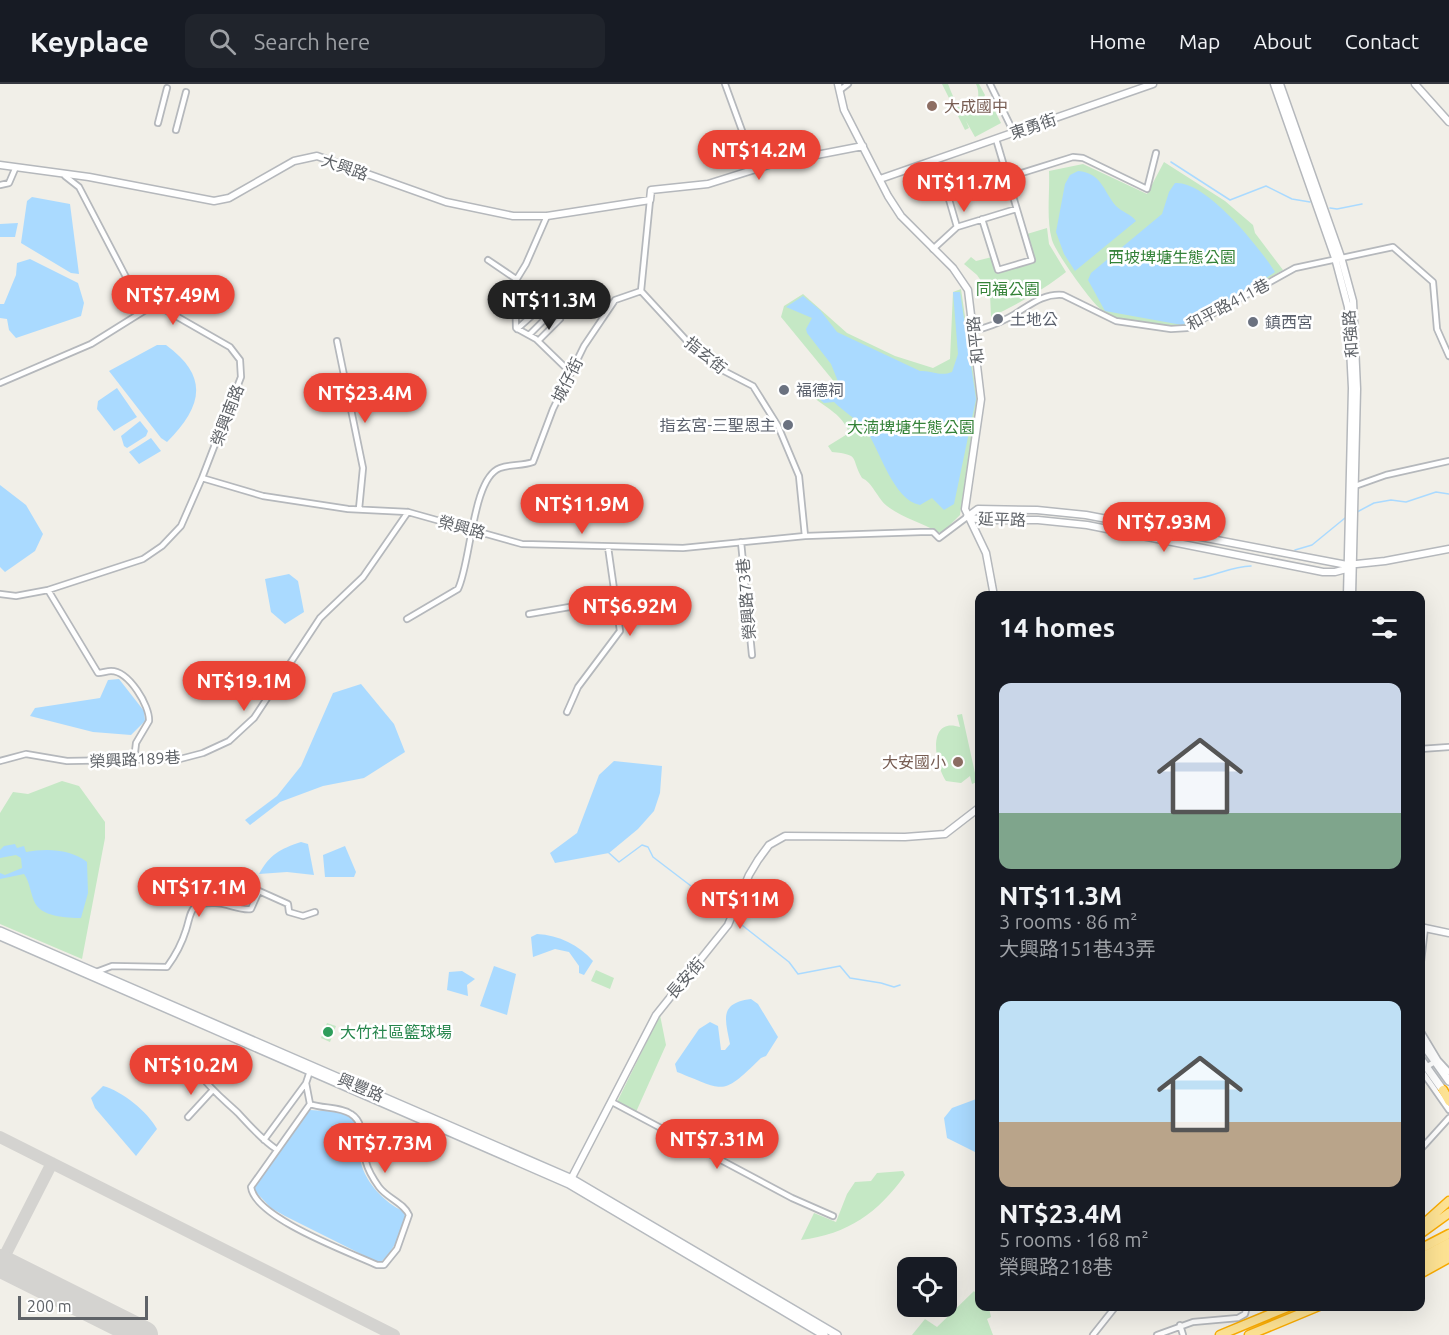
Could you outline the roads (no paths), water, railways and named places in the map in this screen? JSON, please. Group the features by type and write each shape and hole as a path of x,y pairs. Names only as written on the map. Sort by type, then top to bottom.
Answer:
{"highway":[{"path":"1425,1223 1449,1201"},
{"path":"1425,1231 1446,1216"},
{"path":"1425,1246 1449,1234"},
{"path":"1425,1255 1449,1243"},
{"path":"1425,1264 1449,1250"},
{"path":"1425,1271 1449,1258"},
{"path":"1220,1335 1278,1311"},
{"path":"1305,1313 1309,1311"},
{"path":"1249,1335 1312,1311"}],"main road":[{"name":"興豐路","path":"0,931 310,1071 570,1181 825,1335"},
{"name":"興豐路","path":"0,936 94,974 570,1181 837,1335"},
{"path":"1425,1047 1449,1081"},
{"path":"1426,1066 1447,1096"}],"street":[{"path":"725,84 756,169"},
{"path":"839,87 848,84"},
{"path":"990,84 1014,133"},
{"name":"東勇街","path":"880,179 1153,84"},
{"name":"和強路","path":"1274,84 1338,257"},
{"name":"和強路","path":"1280,84 1338,257 1346,292 1350,324 1352,487 1347,591"},
{"path":"1415,84 1449,122"},
{"name":"和平路","path":"839,87 844,110 901,216 953,268 968,290 981,399 967,517"},
{"path":"158,123 167,88"},
{"path":"176,130 186,92"},
{"path":"982,219 998,270 1032,260 996,139"},
{"path":"641,291 651,190 708,184 756,169 863,146"},
{"path":"957,227 948,196 1073,157 1079,157 1147,189 1156,153"},
{"name":"大興路","path":"0,165 65,176 89,177 214,201 229,198 294,161 317,156 446,202 513,216 548,216 650,200"},
{"path":"0,184 9,183 15,169"},
{"name":"榮興南路","path":"65,176 79,187 126,277 155,303 230,347 240,360 241,377 202,478"},
{"path":"933,249 957,227 1016,209"},
{"path":"517,329 516,279 529,259 548,216"},
{"name":"和平路411巷","path":"973,331 991,326 1043,297 1056,295 1063,295 1116,321 1171,329 1187,328 1294,268 1393,247 1433,282 1437,329 1449,356"},
{"path":"488,260 516,279"},
{"name":"城仔街","path":"473,531 485,483 500,468 533,462 545,426 584,346 615,300 641,291"},
{"name":"指玄街","path":"641,291 687,341 724,371 753,386 778,426 799,476 805,536"},
{"path":"0,383 91,344 155,303"},
{"path":"517,329 546,303"},
{"path":"529,335 554,311"},
{"path":"538,340 560,319"},
{"path":"517,329 538,340 571,374"},
{"path":"337,341 363,468 359,509"},
{"path":"1352,487 1386,475 1449,461"},
{"path":"0,594 16,596 48,590 142,559 154,552 181,526 202,478"},
{"name":"榮興路","path":"202,478 263,496 359,509 408,512 522,544 683,548 805,536 933,532 939,538 967,517"},
{"name":"延平路","path":"967,517 978,509 1064,512 1349,567"},
{"name":"榮興路189巷","path":"0,761 26,754 67,761 134,761 192,756 213,749 238,735 262,708 320,618 352,589 408,512"},
{"path":"967,517 986,553 993,591"},
{"name":"延平路","path":"967,517 982,520 1038,520 1087,525 1323,572 1449,549"},
{"path":"407,619 458,589 473,531"},
{"name":"榮興路73巷","path":"741,542 752,654"},
{"path":"567,712 578,687 617,639 620,626 608,547"},
{"name":"和強路","path":"1349,567 1351,591"},
{"path":"48,590 98,673 112,671 125,678 136,690 150,713 149,722 136,743 134,761"},
{"path":"529,614 616,599"},
{"path":"1425,749 1449,747"},
{"name":"長安街","path":"570,1181 656,1015 723,933 749,875 769,845 785,836 904,837 945,834 975,811"},
{"path":"94,974 112,966 167,967 187,929 188,914 194,907 205,903 232,904 247,910 251,909 258,891 288,904 290,912 303,916 315,912"},
{"path":"1425,928 1449,933"},
{"path":"1425,1040 1436,1061 1449,1072"},
{"path":"1426,1066 1436,1061"},
{"path":"264,1140 306,1083 310,1071"},
{"path":"198,1072 211,1092 276,1149"},
{"path":"1425,1076 1449,1110"},
{"path":"306,1083 310,1104 251,1186 254,1196 283,1221 377,1265 384,1265 392,1257 407,1227 409,1215 407,1209 391,1200 379,1186 365,1161 357,1120 351,1113 310,1104"},
{"path":"188,1117 211,1092"},
{"path":"612,1102 792,1198 833,1216"},
{"path":"1425,1144 1449,1118"},
{"path":"1093,1335 1112,1311"},
{"path":"1156,1335 1180,1325 1238,1318 1246,1311"},
{"path":"1180,1325 1183,1334"}],"water":[{"path":"1078,171 1086,172 1097,179 1116,206 1136,221 1075,271 1064,254 1056,232 1065,184 1070,175"},
{"path":"1175,183 1188,185 1202,192 1231,217 1275,272 1244,293 1182,325 1105,311 1088,280 1091,273 1162,214 1169,192"},
{"path":"32,197 70,204 79,274 71,273 21,243 27,201"},
{"path":"18,223 15,237 0,237 0,224"},
{"path":"30,259 78,283 84,303 81,316 16,338 9,330 7,319 0,318 0,304 4,304 16,275 17,263"},
{"name":"大湳埤塘生態公園","path":"953,292 960,292 976,399 954,504 944,510 932,498 920,505 902,494 863,426 834,402 824,403 812,393 815,388 833,389 839,384 831,364 807,333 806,329 812,318 786,307 803,296 820,310 837,332 920,371 944,374 952,372 958,354"},
{"path":"157,345 166,345 180,357 190,369 195,381 194,404 188,417 167,442 161,438 109,371"},
{"path":"117,388 137,417 114,431 97,409 98,401"},
{"path":"140,421 148,431 146,436 127,448 121,436"},
{"path":"151,438 161,451 139,464 129,452"},
{"path":"0,485 26,505 43,534 35,551 5,572 0,567"},
{"path":"289,574 298,581 304,612 285,624 271,612 265,579"},
{"path":"119,679 144,711 145,721 131,735 93,732 30,716 35,708 100,698 108,680"},
{"path":"361,684 394,724 405,752 364,778 323,786 280,802 250,825 245,820 277,796 301,766 333,693"},
{"path":"614,761 662,766 660,793 654,811 638,829 609,853 555,863 550,853 577,833 599,775"},
{"path":"301,842 308,844 314,875 287,872 259,874 276,853"},
{"path":"15,844 17,848 24,846 26,852 42,850 66,852 87,862 88,893 81,918 54,916 42,910 34,901 24,874 0,879 0,873 5,875 22,868 21,858 16,855 0,858 0,850 4,846"},
{"path":"345,846 356,872 354,877 325,877 323,855"},
{"path":"537,934 561,939 587,955 593,961 584,975 579,973 579,966 569,952 555,949 533,957 531,937"},
{"path":"494,966 516,974 507,1015 480,1006"},
{"path":"462,971 475,979 467,985 468,996 447,990 449,972"},
{"path":"751,999 758,1004 778,1037 766,1056 730,1085 722,1087 677,1072 675,1064 699,1029 710,1022 718,1026 721,1050 725,1050 730,1044 726,1020 729,1008 741,1001"},
{"path":"103,1086 118,1092 134,1103 157,1129 136,1156 95,1108 91,1098"},
{"path":"975,1099 975,1152 947,1138 944,1118 952,1108"},
{"path":"310,1110 339,1113 350,1117 355,1122 359,1135 361,1163 367,1178 383,1198 403,1211 406,1218 399,1235 382,1261 375,1261 285,1216 271,1208 253,1189"}],"waterway":[{"path":"1171,162 1230,200 1266,186 1292,199 1310,202"},
{"path":"1330,208 1337,209 1362,204"},
{"path":"1357,512 1374,503 1391,500 1406,502 1436,492 1449,494"},
{"path":"1295,550 1312,545 1345,518"},
{"path":"1194,579 1251,566"},
{"path":"609,853 619,862 642,845 648,847 653,857 729,915"},
{"path":"738,922 789,962 798,974 840,966 850,978 894,987 900,985"}],"place":[{"name":"大成國中","path":"932,106"},
{"name":"土地公","path":"998,319"},
{"name":"鎮西宮","path":"1253,322"},
{"name":"福德祠","path":"784,390"},
{"name":"指玄宮-三聖恩主","path":"788,425"},
{"name":"大安國小","path":"958,762"},
{"name":"大竹社區籃球場","path":"328,1032"}],"park label":[{"name":"西坡埤塘生態公園","path":"1172,257"},
{"name":"同福公園","path":"1008,289"}]}
